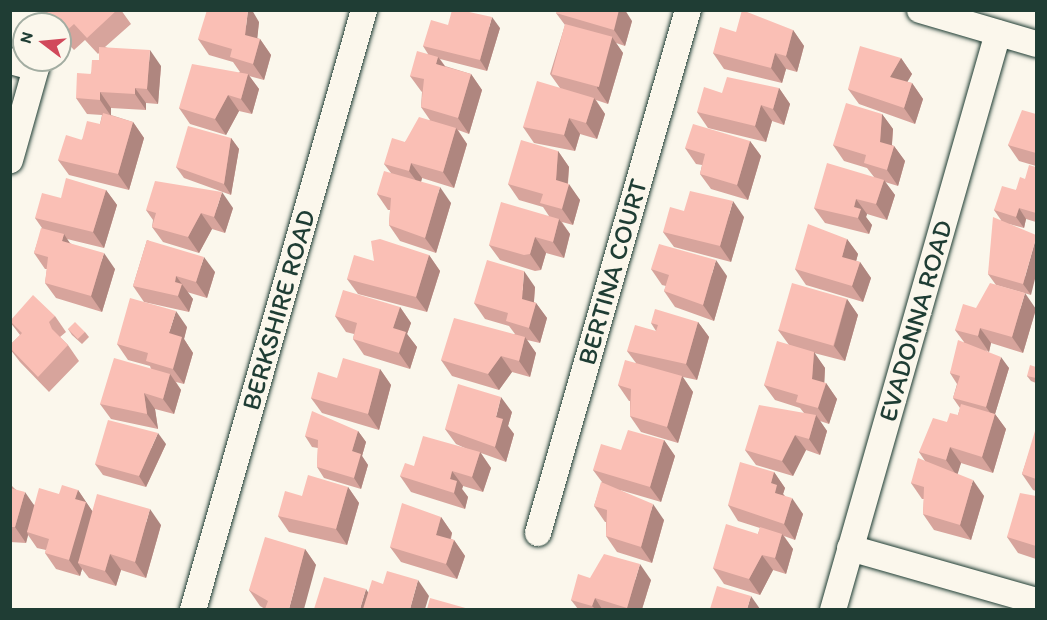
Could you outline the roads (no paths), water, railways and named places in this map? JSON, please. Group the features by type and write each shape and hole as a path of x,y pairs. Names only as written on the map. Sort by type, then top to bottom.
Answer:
{"street":[{"name":"BERKSHIRE ROAD","path":"193,609 364,10"},
{"name":"BERTINA COURT","path":"538,533 688,10"},
{"path":"920,10 945,14 1036,44"},
{"name":"EVADONNA ROAD","path":"833,609 998,33"},
{"path":"10,61 36,68 10,160"},
{"path":"850,548 1036,601"}]}
